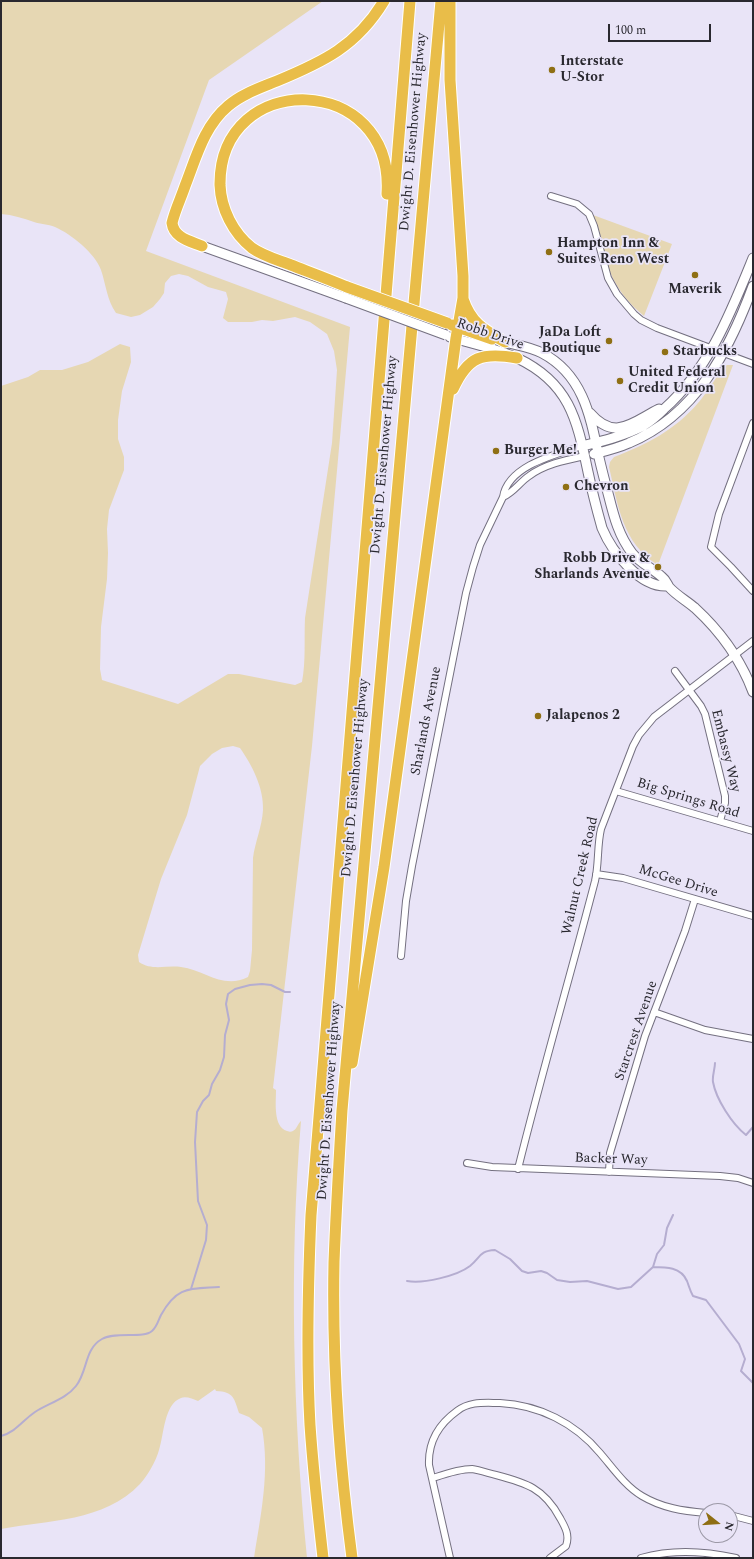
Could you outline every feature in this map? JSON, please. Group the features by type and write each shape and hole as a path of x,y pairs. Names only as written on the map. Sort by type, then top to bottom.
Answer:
{"highway":[{"path":"202,246 180,236 174,231 172,223 200,147 211,125 227,107 244,96 334,55 366,27 384,1"},
{"name":"Dwight D. Eisenhower Highway","path":"323,1558 309,1398 308,1294 311,1215 410,1"},
{"name":"Dwight D. Eisenhower Highway","path":"352,1558 340,1454 335,1376 334,1262 342,1110 441,1"},
{"path":"450,1 450,80 463,276 463,298 466,308 479,326 505,342"},
{"path":"381,347 376,326 387,185 386,170 378,146 358,119 348,111 326,102 301,99 277,103 265,108 246,122 237,131 226,153 220,176 222,201 238,234 257,251 267,256 347,286 452,331 505,342"},
{"path":"342,1110 354,1054 384,867 446,410 452,331 463,298"},
{"path":"446,410 459,376 468,365 486,356 500,355 516,358"}],"main road":[{"name":"Robb Drive","path":"202,246 346,298 452,331 516,358 543,373 564,395 574,415 602,528 612,548 626,564 640,576 655,585 662,587 668,586"},
{"name":"Sharlands Avenue","path":"582,446 624,434 642,426 671,403 693,379 727,320 753,258"},
{"name":"Sharlands Avenue","path":"585,456 630,443 655,429 687,404 703,384 723,352 738,324 753,286"},
{"name":"Robb Drive","path":"505,342 534,349 554,360 569,375 589,412 598,453 619,531 632,553 642,564 662,577 668,586 695,608 710,623 734,655 753,692"},
{"path":"589,412 606,427 620,428 630,425 671,403"}],"street":[{"path":"551,196 578,204 589,214 594,226 608,278 617,294 641,320 657,328 753,364"},
{"path":"753,423 719,514 711,547 753,591"},
{"name":"Sharlands Avenue","path":"401,956 406,901 412,866 466,593 480,545 509,482 528,466 549,456 582,446"},
{"name":"Sharlands Avenue","path":"503,497 508,495 524,480 538,470 585,456"},
{"name":"Walnut Creek Road","path":"518,1169 535,1099 596,874 599,838 633,746 642,730 654,717 753,641"},
{"name":"Embassy Way","path":"675,671 701,706 705,714 725,803 720,821"},
{"name":"Big Springs Road","path":"616,790 753,831"},
{"name":"McGee Drive","path":"596,874 623,878 753,916"},
{"name":"Starcrest Avenue","path":"609,1172 610,1153 645,1036 685,931 695,899"},
{"path":"654,1012 705,1030 753,1039"},
{"name":"Backer Way","path":"467,1163 518,1169 720,1176 753,1183"},
{"path":"450,1558 429,1465 430,1450 435,1436 444,1422 466,1405 483,1402 506,1403 536,1409 558,1418 571,1426 592,1443 624,1482 641,1496 662,1506 698,1512"},
{"path":"433,1478 457,1471 473,1469 522,1482 532,1487 550,1502 568,1536 566,1546 550,1558"},
{"path":"738,1517 753,1521"},
{"path":"641,1558 662,1554 691,1552 719,1554 736,1558"}],"shaded area":[{"path":"1,1 323,1 209,80 146,251 350,327 312,746 273,1088 276,1090 276,1114 279,1125 283,1129 290,1132 296,1129 301,1121 295,1230 294,1340 298,1450 307,1558 254,1558 262,1509 265,1477 262,1428 249,1417 239,1413 230,1394 216,1391 215,1389 198,1401 185,1397 175,1401 168,1413 158,1454 154,1463 140,1484 126,1496 110,1506 93,1513 56,1521 1,1529 1,386 28,377 40,370 62,370 88,362 120,344 130,347 131,362 122,391 118,420 118,439 124,457 124,470 109,510 107,529 107,579 101,627 100,669 102,680 178,704 228,674 239,674 295,685 302,682 305,618 332,443 337,370 334,351 327,334 310,322 295,317 273,321 262,320 252,322 228,322 223,318 228,299 226,292 208,287 188,276 179,274 171,276 165,283 164,293 153,307 140,315 131,317 116,313 109,298 98,264 94,257 82,245 68,234 50,225 1,214","holes":["233,746 240,748 256,777 262,793 263,802 260,828 253,858 252,950 248,977 230,981 214,978 181,967 154,967 144,965 139,962 138,955 161,879 187,815 200,766 212,754 222,748"]},
{"path":"593,215 672,244 644,316 624,296 616,284 610,272"},
{"path":"727,365 733,365 658,565 636,546 623,522 615,495 609,467 610,462 614,457 649,442 680,421 701,399"}],"waterway":[{"path":"191,1289 206,1240 207,1225 198,1201 195,1142 197,1112 203,1101 209,1095 212,1084 220,1070 224,1057 225,1035 229,1020 226,1004 228,994 235,989 250,985 262,984 271,985 285,992 290,992"},
{"path":"715,1063 713,1082 717,1096 725,1111 746,1135 753,1127"},
{"path":"653,1267 657,1254 664,1245 667,1228 673,1215"},
{"path":"407,1281 414,1282 431,1280 449,1276 470,1266 483,1253 495,1250 510,1259 522,1271 528,1273 541,1271 557,1280 570,1282 587,1281 618,1289 631,1287 653,1267 663,1267 677,1270 684,1276 693,1296 706,1300 739,1344 745,1359 741,1371 753,1383"},
{"path":"1,1436 11,1432 35,1412 62,1398 72,1390 80,1380 89,1354 96,1343 108,1337 148,1333 155,1328 167,1306 178,1294 192,1289 219,1287"}],"place":[{"name":"Interstate U-Stor","path":"552,70"},
{"name":"Hampton Inn & Suites Reno West","path":"549,252"},
{"name":"Maverik","path":"695,275"},
{"name":"JaDa Loft Boutique","path":"609,341"},
{"name":"Starbucks","path":"665,352"},
{"name":"United Federal Credit Union","path":"620,381"},
{"name":"Burger Me!","path":"496,451"},
{"name":"Chevron","path":"566,487"},
{"name":"Robb Drive & Sharlands Avenue","path":"658,567"},
{"name":"Jalapenos 2","path":"538,716"}]}
